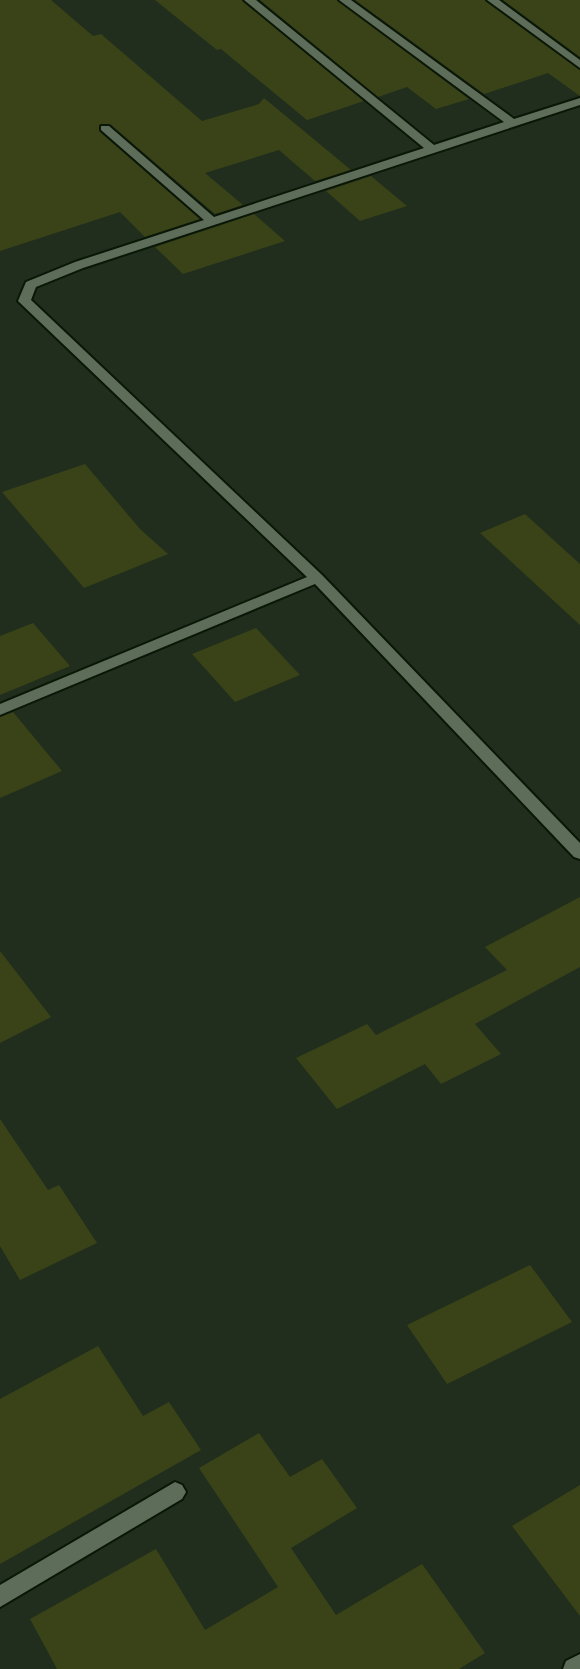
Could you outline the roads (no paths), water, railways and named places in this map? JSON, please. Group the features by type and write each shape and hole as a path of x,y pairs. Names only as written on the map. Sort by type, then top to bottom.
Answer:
{"street":[{"path":"249,0 432,149"},
{"path":"344,0 511,122"},
{"path":"492,0 580,65"},
{"path":"580,101 211,220 39,280 30,285 24,301 317,578 580,853"},
{"path":"105,128 211,220"},
{"path":"0,710 317,578"},
{"path":"0,1597 175,1492"},
{"path":"574,1669 580,1665"}]}
